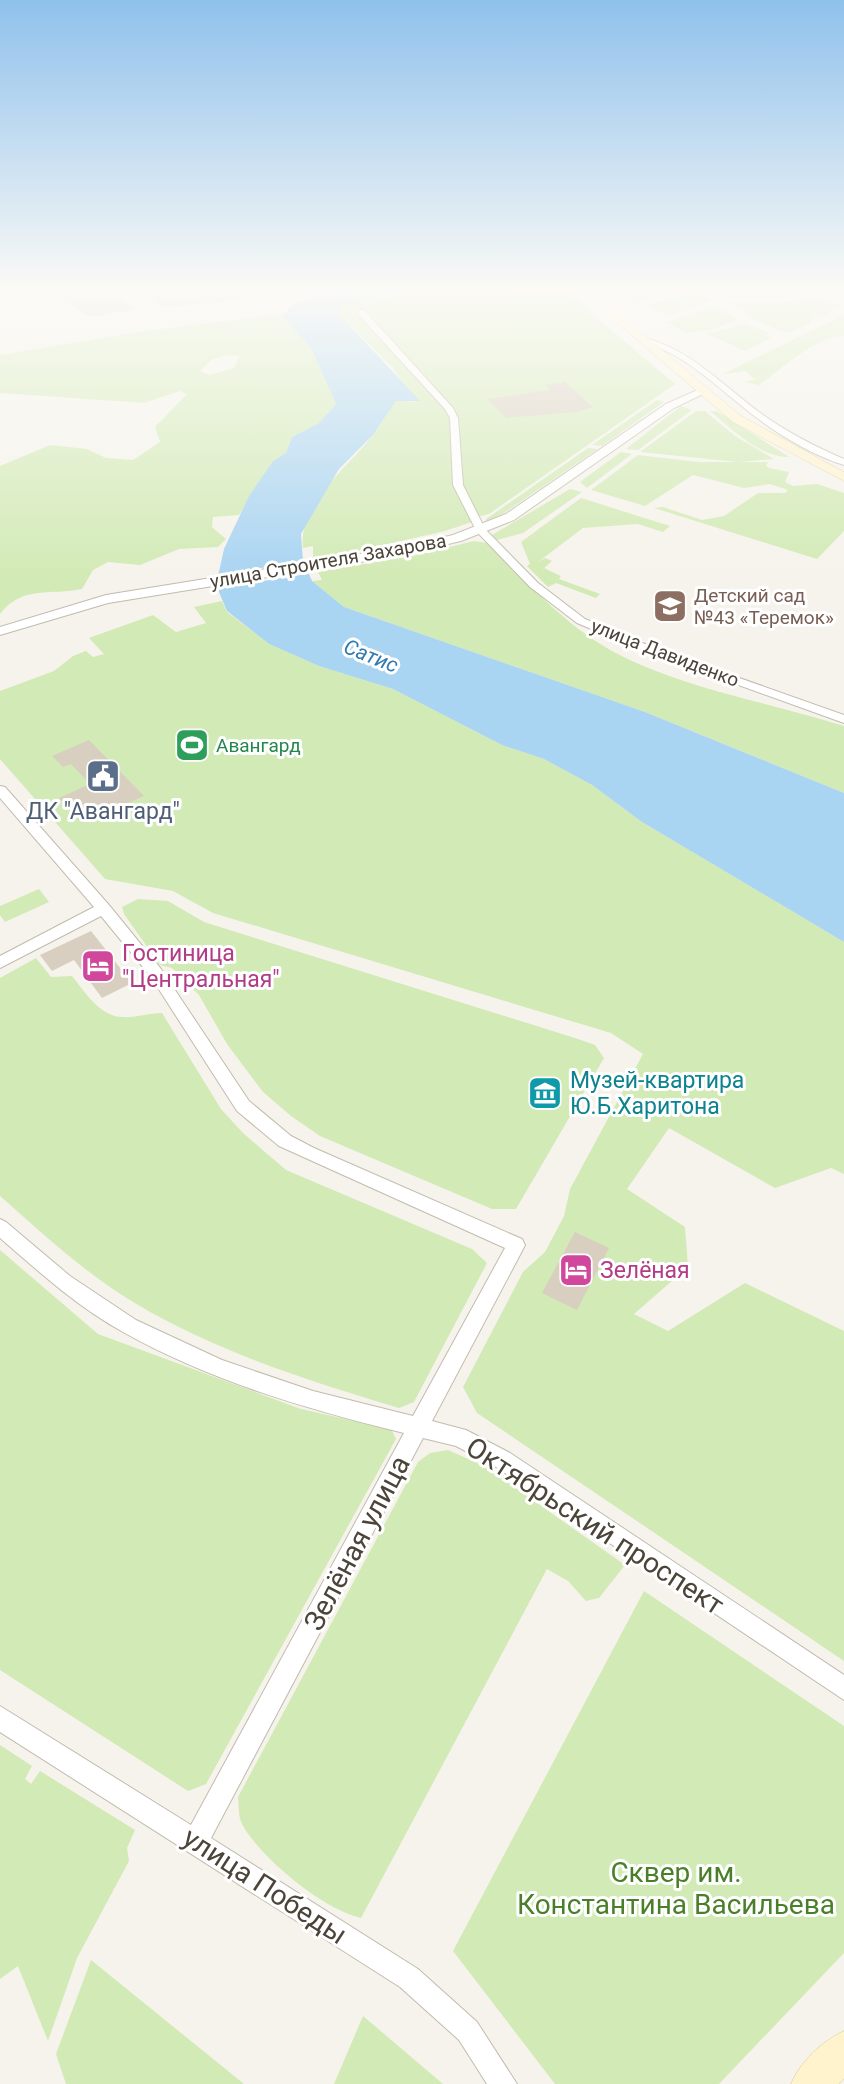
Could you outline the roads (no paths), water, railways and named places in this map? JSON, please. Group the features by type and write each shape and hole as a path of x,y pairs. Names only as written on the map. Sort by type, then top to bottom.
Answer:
{"main road":[{"path":"697,385 761,435 844,477"},
{"path":"811,2084 844,2051"}],"street":[{"name":"улица Давиденко","path":"425,385 454,418 458,485 481,530 528,580 581,621 648,649 844,719"},
{"path":"720,385 756,414 844,462"},
{"name":"улица Строителя Захарова","path":"0,631 95,602 429,546 481,530 510,517 562,483 670,406 704,391"},
{"path":"0,790 104,908 0,963"},
{"name":"Зелёная улица","path":"104,908 156,973 243,1107 264,1125 308,1153 516,1245 196,1840"},
{"name":"Октябрьский проспект","path":"0,1227 63,1282 129,1326 218,1368 313,1401 458,1437 503,1460 844,1689"},
{"name":"улица Победы","path":"0,1718 196,1840 409,1978 468,2031 503,2084"}],"water":[{"name":"Сатис","path":"328,385 405,385 420,401 396,401 373,435 339,469 301,534 303,561 312,581 344,607 645,712 844,793 844,942 642,822 592,785 544,759 502,745 393,689 319,666 269,644 227,611 216,585 224,549 249,496 273,461 286,453 292,437 319,423 336,404"}],"place":[{"name":"Детский сад №43 «Теремок»","path":"670,606"},
{"name":"Авангард","path":"192,745"},
{"name":"ДК \"Авангард\"","path":"103,776"},
{"name":"Гостиница \"Центральная\"","path":"98,966"},
{"name":"Музей-квартира Ю.Б.Харитона","path":"545,1093"},
{"name":"Зелёная","path":"576,1270"}],"park label":[{"name":"Сквер им. Константина Васильева","path":"676,1888"}]}
